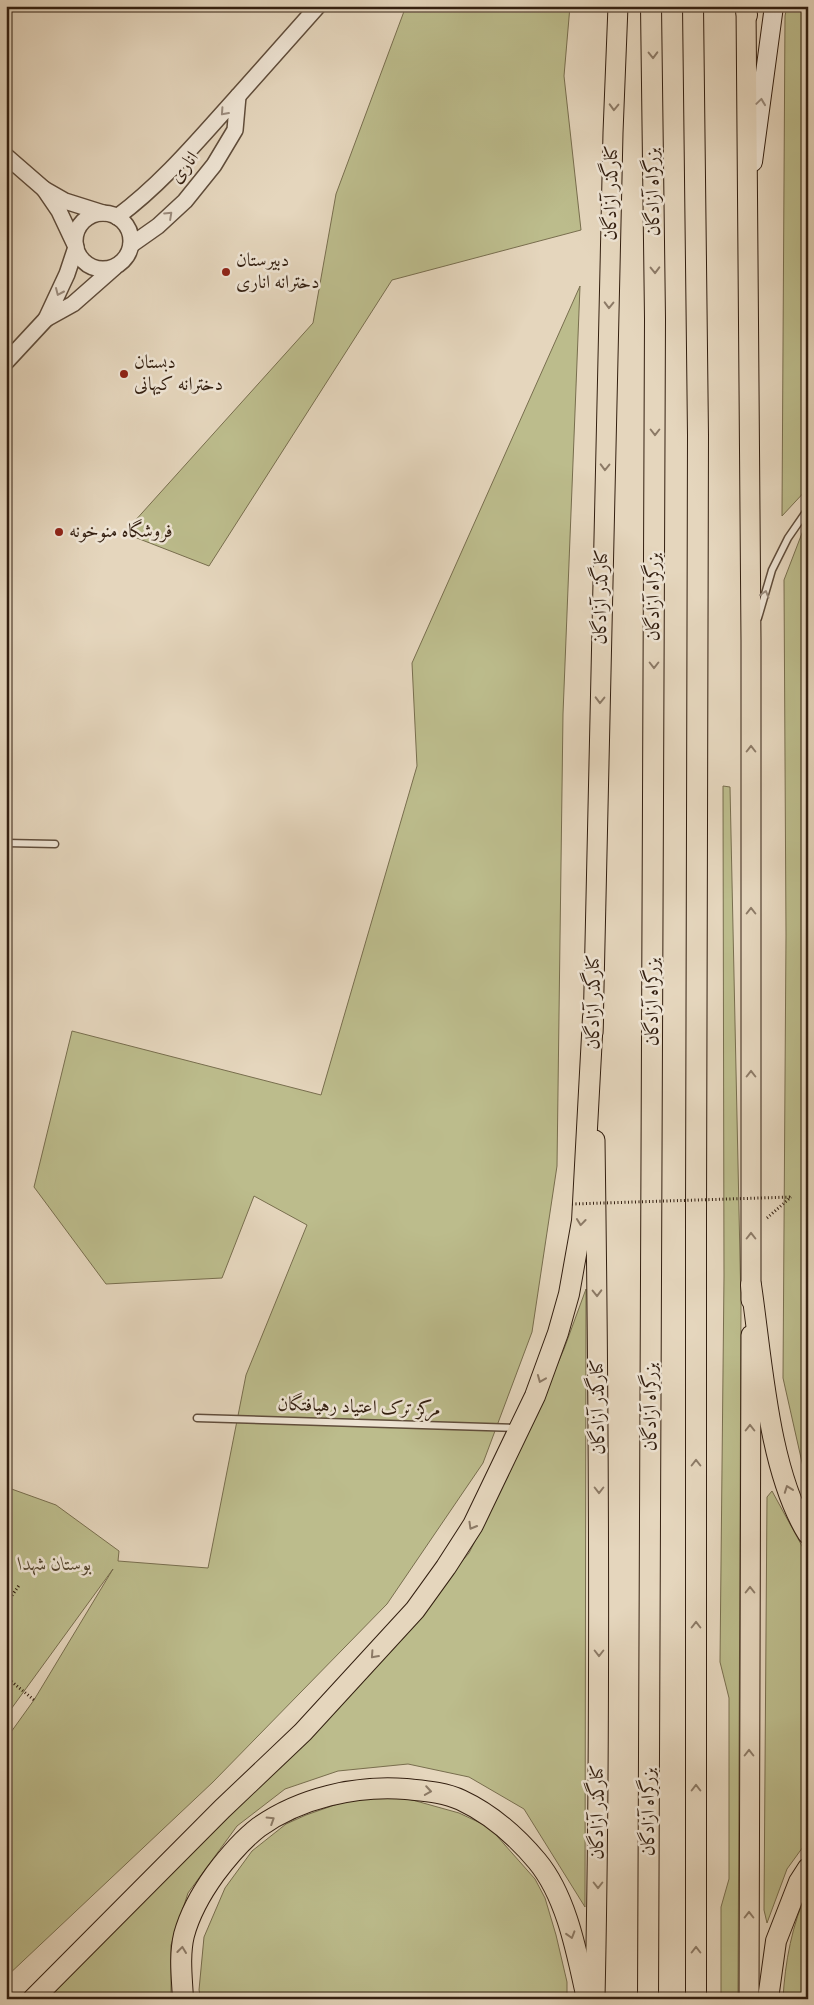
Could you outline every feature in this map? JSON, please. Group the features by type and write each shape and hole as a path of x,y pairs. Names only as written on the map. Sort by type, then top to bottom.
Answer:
{"highway":[{"name":"بزرگراه آزادگان","path":"648,1999 655,339 651,6"},
{"path":"693,6 698,435 696,1999"},
{"path":"33,1999 222,1809 303,1732 415,1610 446,1568 473,1525 521,1428 558,1333 569,1294 582,1221 593,1016"},
{"path":"751,1285 771,1427 784,1477 795,1508 808,1534"},
{"path":"183,1999 181,1955 184,1934 206,1888 223,1863 241,1844 258,1828 280,1815 307,1803 343,1792 385,1787 430,1791 460,1799 489,1814 539,1862 559,1901 573,1937 587,1999"},
{"path":"768,1999 776,1941 798,1882 808,1868"}],"main road":[{"name":"کنارگذر آزادگان","path":"595,1999 600,1666 593,1016 618,6"},
{"path":"748,202 774,6"},
{"path":"746,9 751,640 749,1999"}],"street":[{"name":"اناری","path":"110,215 137,202 175,165 317,7"},
{"name":"اناری","path":"131,245 158,226 185,201 214,165 235,130 238,96"},
{"path":"6,156 44,189 65,201 110,215 128,229 131,245 128,254 122,262 73,304 46,319"},
{"path":"44,189 59,211 84,261 98,269 115,267"},
{"path":"6,362 46,319 67,274 76,247 76,237 79,228 85,220 93,215 110,215"}],"lane":[{"path":"751,640 772,570 788,538 808,509"},
{"path":"6,843 55,844"},
{"name":"مرکز ترک اعتیاد رهیافتگان","path":"196,1418 521,1428"}],"path":[{"path":"572,1204 791,1197 751,1232"},
{"path":"6,1604 20,1584"},
{"path":"6,1677 34,1700"}],"green space":[{"path":"406,6 570,6 564,76 581,230 392,280 209,566 124,533 313,323 336,194"},
{"path":"787,6 808,6 808,488 782,516 785,16"},
{"name":"بوستان شهدا","path":"580,286 563,714 557,1166 532,1332 483,1463 387,1604 213,1782 6,1977 6,1739 34,1700 113,1569 6,1716 6,1487 56,1505 119,1551 118,1561 208,1568 246,1375 307,1225 254,1196 222,1278 106,1284 34,1187 72,1031 321,1095 417,766 412,663"},
{"path":"808,525 808,1489 783,1378 786,935 784,580 804,528"},
{"path":"723,786 730,787 741,1305 738,1999 721,1999 721,1907 729,1879 729,1698 720,1662 724,1276"},
{"path":"586,1289 585,1907 524,1809 469,1777 408,1764 338,1771 285,1789 237,1826 188,1893 171,1945 171,1999 34,1999 370,1669 469,1553 512,1467 564,1349"},
{"path":"772,1491 808,1557 808,1840 787,1869 767,1923 764,1910 767,1497"},
{"path":"398,1796 459,1813 489,1827 535,1879 545,1898 556,1935 567,1982 567,1999 201,1999 199,1990 204,1937 225,1888 252,1851 286,1824 306,1815 352,1799"},
{"path":"808,1890 808,1999 783,1999 790,1943 802,1903"}],"place":[{"name":"دبیرستان دخترانه اناری","path":"226,272"},
{"name":"دبستان دخترانه کیهانی","path":"124,374"},
{"name":"فروشگاه منوخونه","path":"59,532"}]}
